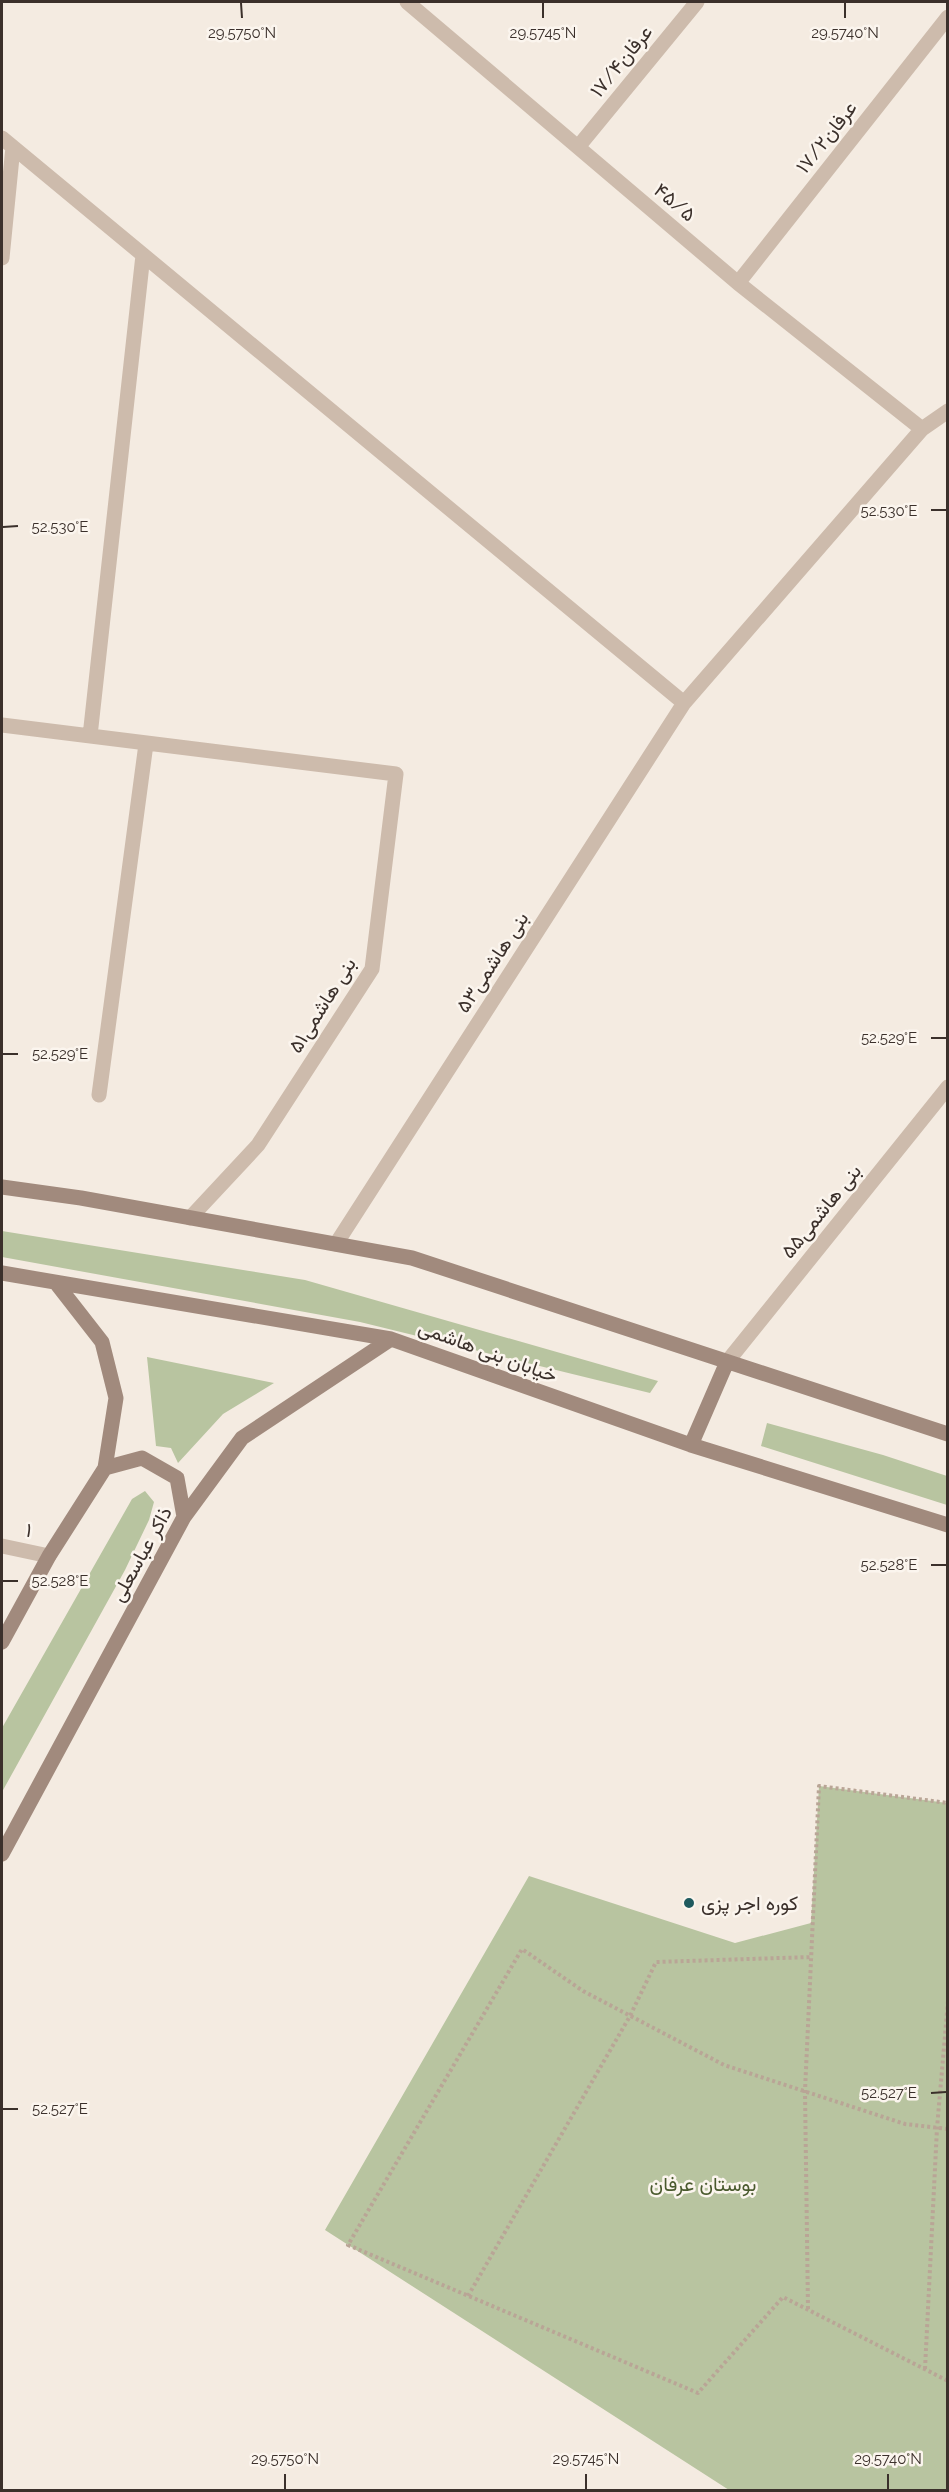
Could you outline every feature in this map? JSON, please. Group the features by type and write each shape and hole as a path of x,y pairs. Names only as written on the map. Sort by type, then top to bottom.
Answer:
{"main road":[{"path":"2,1187 81,1198 412,1258 948,1434"},
{"name":"خیابان بنی هاشمی","path":"2,1273 391,1339 691,1446 948,1525"},
{"path":"2,1642 49,1556 105,1468 116,1398 102,1342 56,1283"},
{"name":"ذاکر عباسعلی","path":"2,1854 184,1517 242,1437 391,1339"},
{"path":"691,1446 727,1362"},
{"path":"105,1468 142,1458 177,1478 184,1517"}],"street":[{"name":"۴۵/۵","path":"407,2 425,7 578,147 738,283 922,429"},
{"name":"۱۷/۴عرفان","path":"578,147 697,2"},
{"name":"۱۷/۲عرفان","path":"738,283 948,17"},
{"path":"7,143 684,703"},
{"path":"2,258 7,143"},
{"path":"90,736 143,255"},
{"name":"بنی هاشمی۵۳","path":"336,1244 684,703 922,429 948,411"},
{"path":"2,725 146,744 99,1095"},
{"name":"بنی هاشمی۵۱","path":"146,744 396,774 372,969 258,1144 190,1218"},
{"name":"بنی هاشمی۵۵","path":"727,1362 948,1087"},
{"name":"۱","path":"2,1546 49,1556"}],"path":[{"path":"808,2309 805,2091 819,1786 948,1803"},
{"path":"948,2129 905,2124 724,2065 583,1991 522,1949 348,2245 698,2392 783,2297 948,2381"},
{"path":"468,2296 630,2016 656,1962 811,1957"},
{"path":"925,2369 937,2128 948,2001"}],"green space":[{"path":"2,1231 305,1280 658,1381 650,1393 360,1322 2,1257"},
{"path":"147,1357 274,1383 223,1414 178,1463 171,1448 156,1446"},
{"path":"767,1423 883,1455 947,1476 947,1505 761,1446"},
{"path":"145,1491 154,1502 149,1520 125,1570 2,1792 2,1728 132,1499"},
{"name":"بوستان عرفان","path":"819,1786 947,1803 947,2490 729,2490 325,2230 529,1876 735,1943 811,1923"}],"place":[{"name":"کوره اجر پزی","path":"689,1903"}]}
